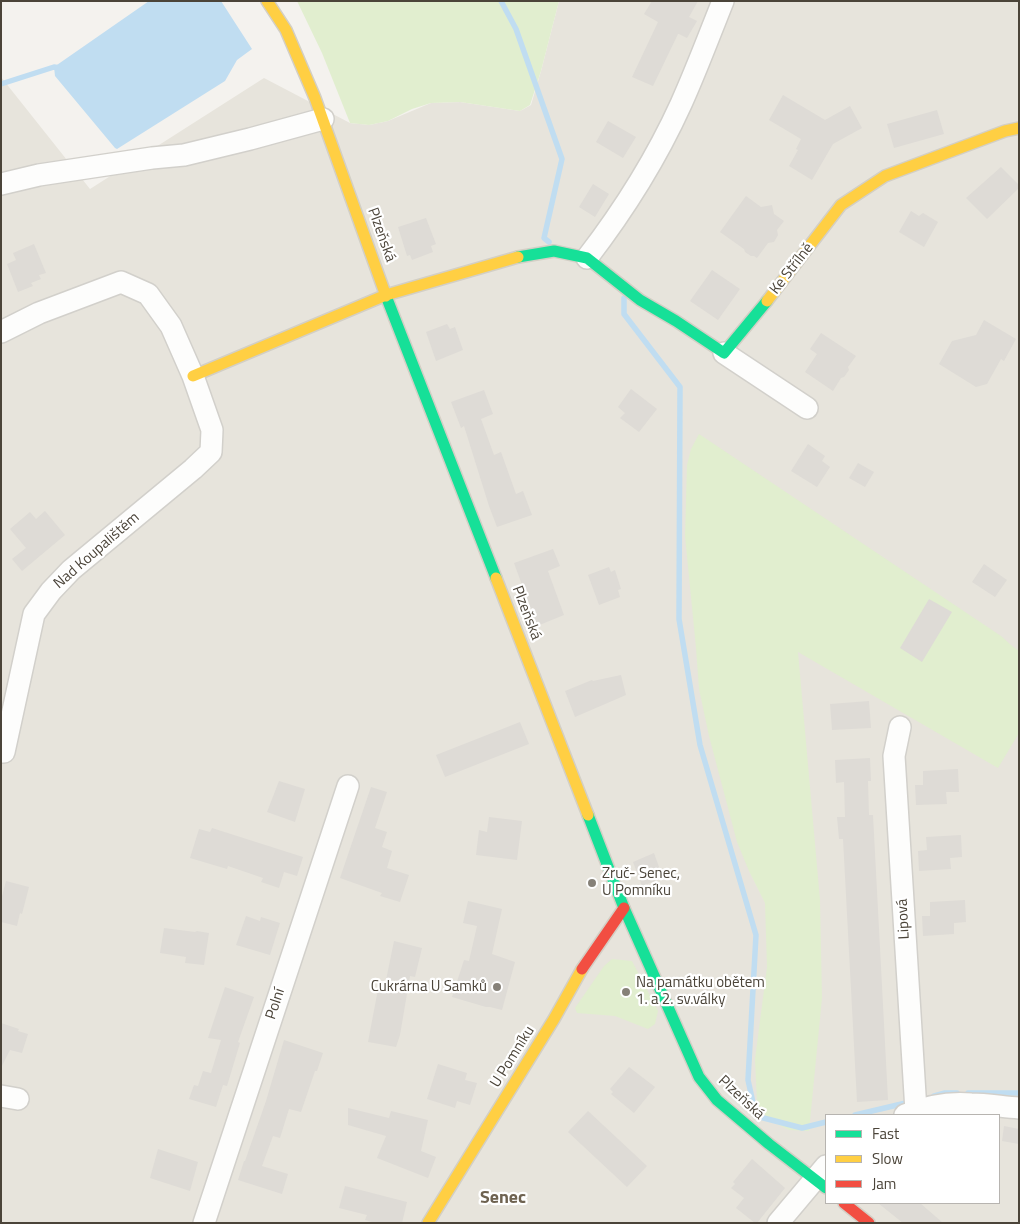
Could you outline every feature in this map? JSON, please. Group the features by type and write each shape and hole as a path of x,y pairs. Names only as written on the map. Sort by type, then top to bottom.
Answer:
{"main road":[{"name":"Plzeňská","path":"267,1 286,30 315,98 386,295 624,908 699,1077 717,1100 769,1144 822,1178"},
{"name":"Ke Střílně","path":"724,353 778,288 841,205 885,176 1005,131 1019,128"},
{"path":"193,376 386,295 524,255 554,251 587,258 640,300 724,353"},
{"name":"U Pomníku","path":"428,1223 554,1020 581,970 624,908"},
{"path":"845,1204 869,1223"}],"street":[{"path":"587,258 608,230 649,167 681,104 723,1"},
{"path":"1,184 47,174 184,155 250,140 323,120"},
{"name":"Nad Koupalištěm","path":"1,332 39,313 121,282 148,294 171,326 193,376 212,430 211,452 194,470 71,570 51,591 34,614 2,756"},
{"path":"724,353 807,408"},
{"name":"Lipová","path":"900,727 894,756 910,1113"},
{"name":"Polní","path":"204,1223 348,786"},
{"path":"910,1113 943,1105 957,1104 1019,1108"},
{"path":"778,1223 822,1178"}],"shaded area":[{"path":"559,1 1019,1 1019,1223 1,1223 1,77 90,189 264,78 350,123 369,125 388,121 431,103 460,102 520,111 531,105"}],"green space":[{"path":"297,1 559,1 530,105 520,111 460,102 431,103 412,109 388,121 369,125 350,123 322,53"},
{"path":"699,434 1001,636 1019,651 1019,733 998,768 798,652 820,900 822,998 809,1131 789,1130 767,1119 757,1103 755,1059 767,967 765,903 737,842 709,736 699,689 685,536 687,465 691,449"},
{"path":"612,959 632,961 658,1011 655,1024 648,1029 615,1016 577,1013 575,1008 604,966"}],"water":[{"path":"149,1 221,1 252,49 237,60 225,81 117,149 55,76 54,67"}],"building":[{"path":"652,1 698,1 689,17 697,21 687,38 678,34 653,86 632,77 658,22 644,14"},
{"path":"783,95 825,120 850,106 862,128 833,144 812,180 789,166 798,150 796,149 801,139 769,120"},
{"path":"937,110 944,134 894,148 887,124"},
{"path":"608,121 636,137 623,158 596,142"},
{"path":"1001,167 1019,185 1019,188 987,219 966,198"},
{"path":"593,184 609,194 595,217 579,207"},
{"path":"746,196 761,207 772,205 774,214 784,221 777,230 778,235 774,242 768,243 757,258 745,252 744,249 720,232"},
{"path":"911,211 919,216 923,213 938,222 924,247 899,232"},
{"path":"426,218 436,244 431,246 433,252 412,260 410,255 407,256 398,227"},
{"path":"34,244 46,273 39,275 41,279 31,283 33,286 18,292 7,264 16,260 13,253"},
{"path":"712,270 740,289 718,320 690,301"},
{"path":"984,320 1016,339 1004,361 1001,359 987,384 976,387 939,364 952,341 976,335"},
{"path":"447,324 450,329 455,327 463,350 436,361 426,332"},
{"path":"821,333 856,356 848,367 849,370 841,378 833,391 805,372 817,354 810,349"},
{"path":"631,389 657,409 639,432 620,418 625,413 618,407"},
{"path":"484,390 493,414 481,419 494,455 501,452 516,494 523,491 532,515 497,527 464,426 461,428 451,402"},
{"path":"808,444 825,456 822,461 830,467 817,487 791,471"},
{"path":"858,463 874,472 865,487 849,478"},
{"path":"45,511 65,535 22,571 12,559 26,548 10,529 30,512 36,519"},
{"path":"553,549 560,566 548,571 564,615 537,626 514,563"},
{"path":"984,564 1007,580 995,597 972,582"},
{"path":"609,567 611,572 615,570 621,589 618,590 620,597 599,605 588,575"},
{"path":"929,599 952,612 922,662 900,648"},
{"path":"621,675 626,695 575,717 565,691 592,680"},
{"path":"869,701 871,728 832,730 830,704"},
{"path":"520,722 529,744 445,777 436,755"},
{"path":"870,758 871,781 868,781 869,815 873,815 888,1100 857,1102 843,839 839,839 837,817 845,817 844,782 836,783 835,760"},
{"path":"958,769 959,792 946,792 947,804 916,805 915,785 923,785 923,771"},
{"path":"279,781 305,789 295,822 267,812"},
{"path":"371,787 387,792 375,828 387,832 382,847 392,851 387,868 409,875 400,902 380,896 382,893 340,878"},
{"path":"489,817 522,821 517,860 476,855 479,830 487,832"},
{"path":"212,828 303,857 297,876 284,872 279,888 261,882 263,878 228,866 227,869 190,858 199,829 210,832"},
{"path":"961,835 962,857 950,858 951,869 919,871 918,851 927,850 926,837"},
{"path":"654,853 663,878 642,886 633,862"},
{"path":"6,881 29,887 17,926 1,922 1,900"},
{"path":"965,900 966,922 954,923 954,934 923,936 922,916 930,916 930,902"},
{"path":"468,901 502,909 492,954 515,962 502,1010 452,997 464,960 469,961 477,926 463,923"},
{"path":"246,916 260,921 261,917 280,923 270,955 236,945"},
{"path":"164,928 209,933 204,965 185,963 186,957 160,953"},
{"path":"394,941 422,948 415,977 410,976 400,1035 396,1047 368,1042 379,984 385,985"},
{"path":"225,987 254,997 238,1042 240,1043 227,1086 223,1085 216,1107 189,1099 194,1085 198,1086 203,1071 211,1073 221,1040 208,1038"},
{"path":"1,1023 28,1034 22,1053 10,1050 1,1068"},
{"path":"284,1040 323,1053 301,1112 289,1109 280,1138 273,1136 262,1166 288,1174 282,1194 238,1180 266,1101"},
{"path":"438,1064 467,1073 465,1080 477,1083 470,1105 457,1101 455,1108 427,1099"},
{"path":"629,1067 655,1087 634,1113 611,1094 613,1092 610,1089"},
{"path":"348,1108 389,1118 391,1111 428,1120 421,1151 436,1157 428,1178 377,1158 386,1136 348,1125"},
{"path":"588,1111 647,1166 627,1187 568,1132"},
{"path":"1004,1126 1019,1129 1019,1144 1002,1141"},
{"path":"158,1149 198,1162 190,1191 150,1178"},
{"path":"752,1159 785,1188 757,1223 736,1208 744,1198 731,1188 735,1184 733,1182"},
{"path":"345,1186 407,1202 402,1223 375,1223 365,1220 367,1215 339,1208"},
{"path":"879,1204 921,1204 943,1223 903,1223"}],"waterway":[{"path":"501,1 516,29 562,159 544,238 549,242"},
{"path":"1,84 54,67 61,68"},
{"path":"624,298 624,314 680,387 679,619 700,745 756,935 748,1080 756,1116 802,1128 825,1122"},
{"path":"934,1096 945,1093 957,1093"},
{"path":"968,1093 1019,1093"},
{"path":"859,1114 910,1102"}],"traffic: fast":[{"path":"518,257 554,251 587,258 640,300 724,353 767,301"},
{"path":"386,296 496,578"},
{"path":"588,815 624,908 699,1077 717,1100 769,1144 825,1187"}],"traffic: slow":[{"path":"267,1 286,30 315,98 386,296"},
{"path":"767,301 841,205 885,176 1005,131 1019,128"},
{"path":"193,376 386,295 518,257"},
{"path":"496,578 588,815"},
{"path":"428,1223 554,1019 582,969"}],"traffic: jam":[{"path":"582,969 624,908"},
{"path":"845,1204 869,1223"}],"place":[{"name":"Zruč- Senec, U Pomníku","path":"592,883"},
{"name":"Cukrárna U Samků","path":"497,987"},
{"name":"Na památku obětem 1. a 2. sv.války","path":"626,992"}],"district":[{"name":"Senec","path":"503,1199"}]}
